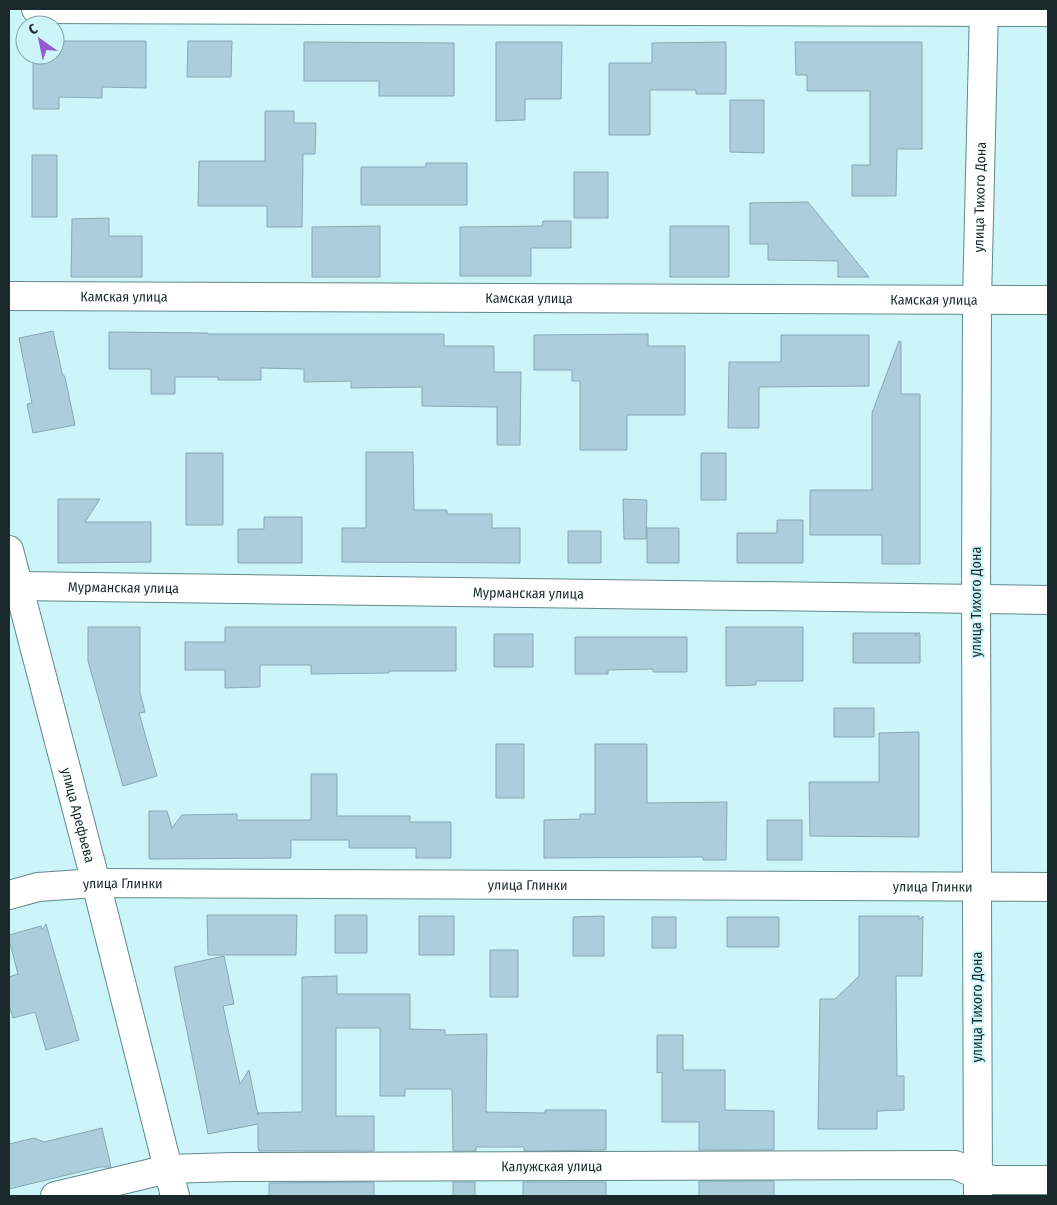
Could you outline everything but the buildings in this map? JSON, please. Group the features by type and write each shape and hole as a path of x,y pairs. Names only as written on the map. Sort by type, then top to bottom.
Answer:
{"street":[{"path":"36,9 984,10 1048,12"},
{"name":"улица Тихого Дона","path":"978,1185 977,300 984,10"},
{"name":"Камская улица","path":"9,296 1048,300"},
{"name":"улица Арефьева","path":"9,550 13,588 96,883 175,1196"},
{"name":"Мурманская улица","path":"13,588 1048,600"},
{"name":"улица Глинки","path":"9,894 38,886 96,883 1048,888"},
{"name":"Калужская улица","path":"55,1196 168,1169 232,1167 955,1165 978,1185 991,1180 1048,1180"}]}
